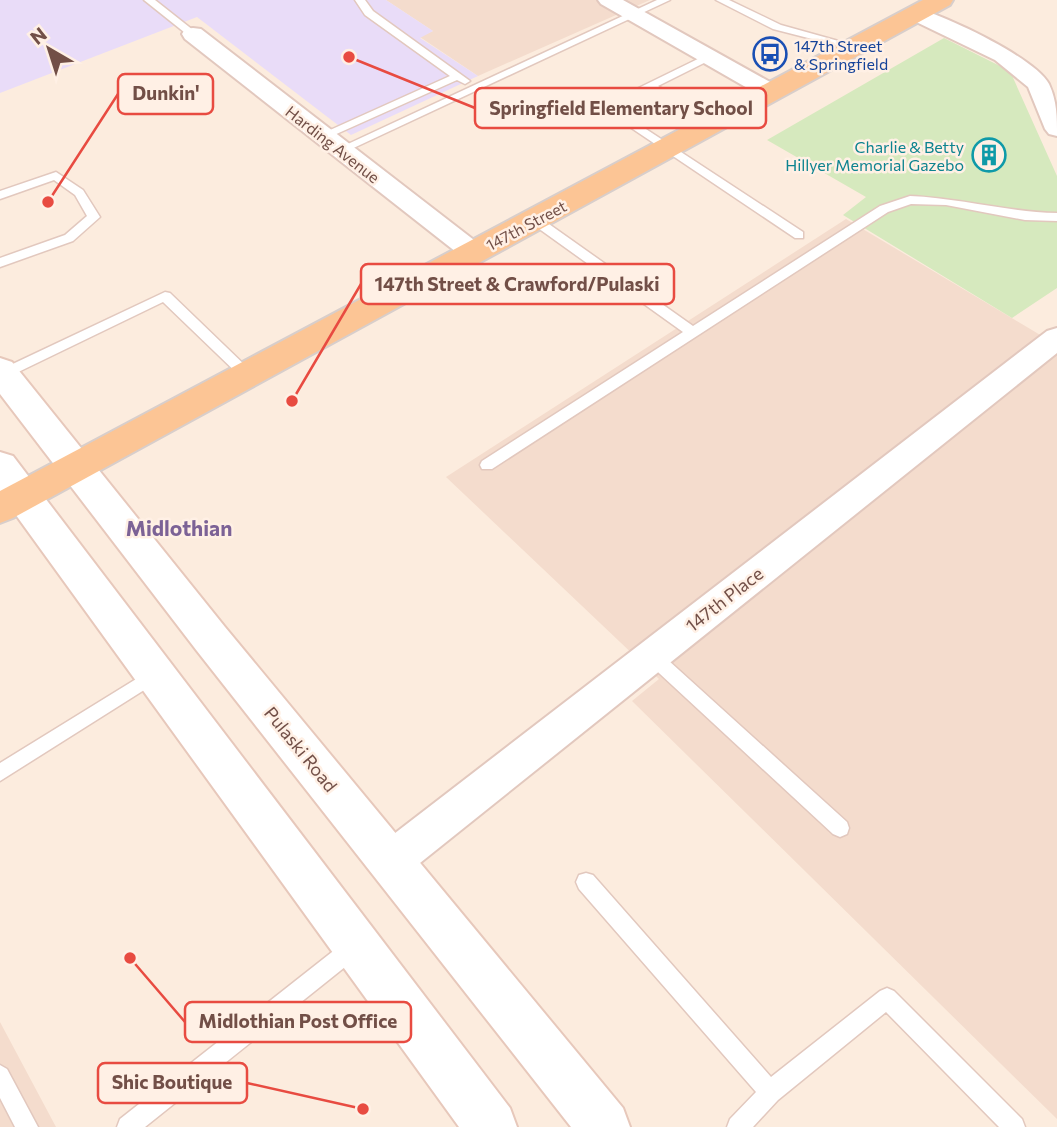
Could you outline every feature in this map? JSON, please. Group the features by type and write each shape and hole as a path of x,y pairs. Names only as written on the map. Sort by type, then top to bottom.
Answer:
{"main road":[{"name":"147th Street","path":"7,490 78,466 942,0"},
{"name":"Pulaski Road","path":"2,372 220,650 604,1127"},
{"path":"7,490 154,675 487,1125"}],"street":[{"path":"608,0 771,92"},
{"path":"915,14 1003,55 1038,84 1057,129"},
{"name":"Harding Avenue","path":"193,34 474,253"},
{"name":"147th Place","path":"391,861 1057,338"}],"lane":[{"path":"149,0 193,34"},
{"path":"360,0 369,13 475,88"},
{"path":"332,144 475,88 666,0"},
{"path":"721,0 777,27 855,47"},
{"path":"708,57 616,103 618,115 799,235"},
{"path":"332,144 458,76"},
{"path":"650,86 712,124"},
{"path":"0,195 55,177 79,193 94,217 69,238 0,262"},
{"path":"487,465 884,209 911,200 946,201 1025,216 1057,217"},
{"path":"536,220 692,332"},
{"path":"2,372 165,296 247,375"},
{"path":"652,656 841,828"},
{"path":"0,773 154,675"},
{"path":"586,882 770,1092"},
{"path":"128,1127 356,946"},
{"path":"738,1127 770,1092 887,998 1014,1127"},
{"path":"0,1076 27,1127"}],"shaded area":[{"path":"0,0 386,0 433,31 420,38 478,76 351,135 197,17 0,93"},
{"path":"386,0 650,0 478,76 420,37 433,31"},
{"path":"846,219 1057,345 1057,1119 632,701 659,679 446,477"},
{"path":"0,1022 56,1127 0,1127"}],"green space":[{"path":"944,38 1010,71 1057,176 1057,288 1012,318 843,215 866,197 767,140"}],"place":[{"name":"147th Street & Springfield","path":"770,54"},
{"name":"Springfield Elementary School","path":"349,57"},
{"name":"Charlie & Betty Hillyer Memorial Gazebo","path":"989,155"},
{"name":"Dunkin'","path":"48,202"},
{"name":"147th Street & Crawford/Pulaski","path":"292,401"},
{"name":"Midlothian Post Office","path":"130,958"},
{"name":"Shic Boutique","path":"363,1109"}],"district":[{"name":"Midlothian","path":"179,527"}]}
